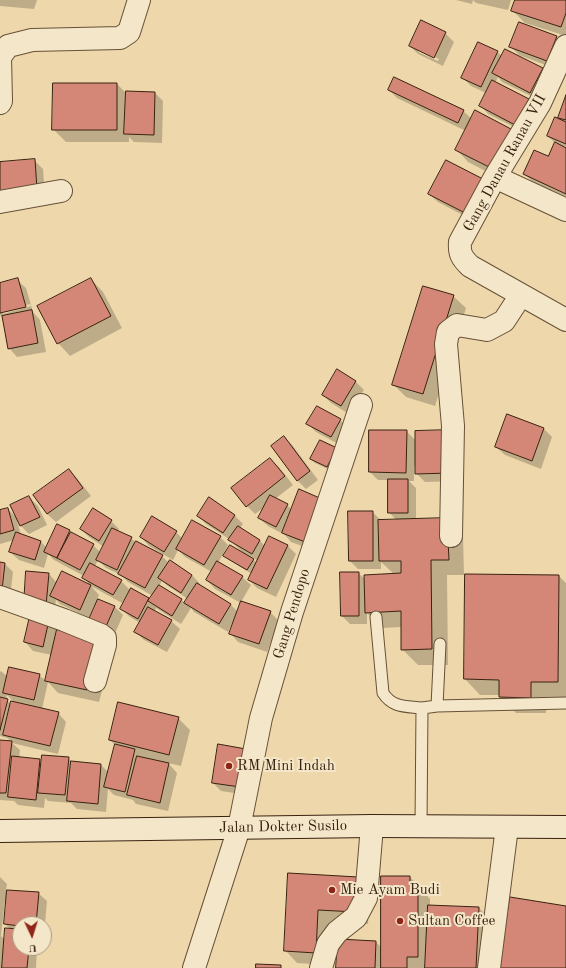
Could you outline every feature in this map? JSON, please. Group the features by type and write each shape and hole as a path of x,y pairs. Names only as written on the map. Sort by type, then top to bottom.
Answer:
{"street":[{"path":"0,103 0,57 4,42 120,38 129,32 139,0"},
{"name":"Gang Danau Ranau VII","path":"566,46 540,103 495,177 460,242 460,250 464,260 470,266 566,320"},
{"path":"495,177 566,210"},
{"path":"0,202 61,191"},
{"path":"451,536 453,426 446,344 448,332 457,325 487,330 504,321 521,295"},
{"name":"Gang Pendopo","path":"194,968 239,828 261,718 292,612 361,405"},
{"path":"0,597 64,620 105,638 105,645 96,681"},
{"path":"320,968 328,944 337,932 356,917 366,898 372,826"},
{"name":"Jalan Dokter Susilo","path":"0,831 372,826 566,827"},
{"path":"489,968 507,827"}],"lane":[{"path":"376,617 383,693 387,700 394,704 422,708 437,706 566,703"},
{"path":"437,706 440,644"},
{"path":"421,827 422,708"}],"building":[{"path":"515,0 566,0 566,13 561,27 511,11"},
{"path":"421,20 446,32 434,58 409,46"},
{"path":"519,22 557,36 547,61 509,47"},
{"path":"478,42 498,51 481,87 461,78"},
{"path":"505,49 543,68 530,93 492,73"},
{"path":"394,77 464,110 458,123 388,90"},
{"path":"492,80 529,99 515,125 479,106"},
{"path":"53,83 117,83 117,130 52,130"},
{"path":"126,91 155,92 154,135 124,134"},
{"path":"566,95 566,120 558,118"},
{"path":"475,110 511,129 491,168 455,150"},
{"path":"555,117 566,122 566,144 547,136"},
{"path":"555,142 566,148 566,194 523,174 534,150 548,156"},
{"path":"35,159 37,189 0,192 0,162"},
{"path":"446,160 483,179 465,213 428,194"},
{"path":"18,278 26,307 0,313 0,283"},
{"path":"91,278 111,316 57,344 37,306"},
{"path":"423,286 454,295 423,394 392,385"},
{"path":"32,310 38,343 8,349 2,316"},
{"path":"337,369 356,381 341,406 322,395"},
{"path":"317,406 341,419 331,437 306,424"},
{"path":"507,414 544,428 532,461 495,447"},
{"path":"369,430 407,430 406,473 369,472"},
{"path":"450,430 450,473 415,474 415,431"},
{"path":"284,436 310,471 297,481 271,446"},
{"path":"320,440 337,448 327,467 310,459"},
{"path":"270,458 285,476 246,507 231,488"},
{"path":"69,469 83,488 47,514 33,495"},
{"path":"388,479 408,479 408,513 388,513"},
{"path":"299,489 322,499 305,542 282,533"},
{"path":"270,495 288,504 276,527 258,518"},
{"path":"29,496 40,517 20,526 10,505"},
{"path":"209,497 235,515 223,533 197,516"},
{"path":"8,508 14,530 0,534 0,510"},
{"path":"93,508 112,520 99,541 80,529"},
{"path":"348,511 373,511 373,561 349,561"},
{"path":"152,516 177,531 164,552 140,537"},
{"path":"447,518 449,560 431,560 432,649 401,650 401,611 365,613 364,575 401,573 401,561 379,561 378,520"},
{"path":"192,520 221,536 204,565 176,549"},
{"path":"57,524 70,530 57,558 44,552"},
{"path":"238,526 260,540 252,554 228,540"},
{"path":"112,528 132,537 117,570 96,560"},
{"path":"16,532 41,541 35,560 9,552"},
{"path":"71,532 94,544 80,570 57,558"},
{"path":"269,536 288,545 267,589 248,580"},
{"path":"136,541 163,555 145,588 118,574"},
{"path":"230,545 254,559 247,570 223,556"},
{"path":"170,560 192,575 181,593 158,578"},
{"path":"217,561 243,576 231,595 206,580"},
{"path":"0,562 5,563 2,590 0,590"},
{"path":"90,563 122,580 113,595 82,578"},
{"path":"26,571 49,573 46,606 24,604"},
{"path":"62,571 91,585 80,610 50,596"},
{"path":"340,572 359,572 359,616 341,616"},
{"path":"465,574 559,575 558,682 531,682 531,698 499,697 499,680 464,679"},
{"path":"197,583 231,604 219,624 184,603"},
{"path":"159,585 182,599 172,616 148,601"},
{"path":"131,588 149,598 138,619 120,609"},
{"path":"98,599 115,606 104,631 87,624"},
{"path":"241,601 271,611 259,644 229,634"},
{"path":"148,607 172,620 158,645 134,632"},
{"path":"30,616 49,620 43,647 24,642"},
{"path":"58,625 100,640 87,690 45,681"},
{"path":"9,667 40,674 34,700 3,693"},
{"path":"0,697 8,699 0,730"},
{"path":"11,701 59,712 50,746 3,735"},
{"path":"118,702 179,717 169,755 109,740"},
{"path":"0,740 12,741 6,793 0,793"},
{"path":"115,744 135,749 125,792 104,787"},
{"name":"RM Mini Indah","path":"218,744 246,749 240,787 212,783"},
{"path":"42,755 69,757 65,795 38,793"},
{"path":"12,756 40,759 36,800 8,797"},
{"path":"137,756 169,763 160,803 127,795"},
{"path":"71,761 101,764 98,804 67,801"},
{"path":"288,873 358,877 356,912 318,910 316,953 284,951"},
{"name":"Sultan Coffee","path":"381,876 410,876 410,886 418,886 418,957 407,957 407,968 381,968"},
{"path":"7,890 39,892 37,916 12,916 12,925 4,924"},
{"path":"510,897 566,906 566,968 499,968"},
{"path":"428,905 479,907 476,968 425,968"},
{"path":"5,928 12,928 12,956 28,956 27,968 2,968"},
{"path":"338,939 376,941 375,968 336,968"},
{"path":"256,964 281,965 281,968 256,968"}],"place":[{"name":"RM Mini Indah","path":"229,766"},
{"name":"Mie Ayam Budi","path":"332,890"},
{"name":"Sultan Coffee","path":"400,921"}]}
